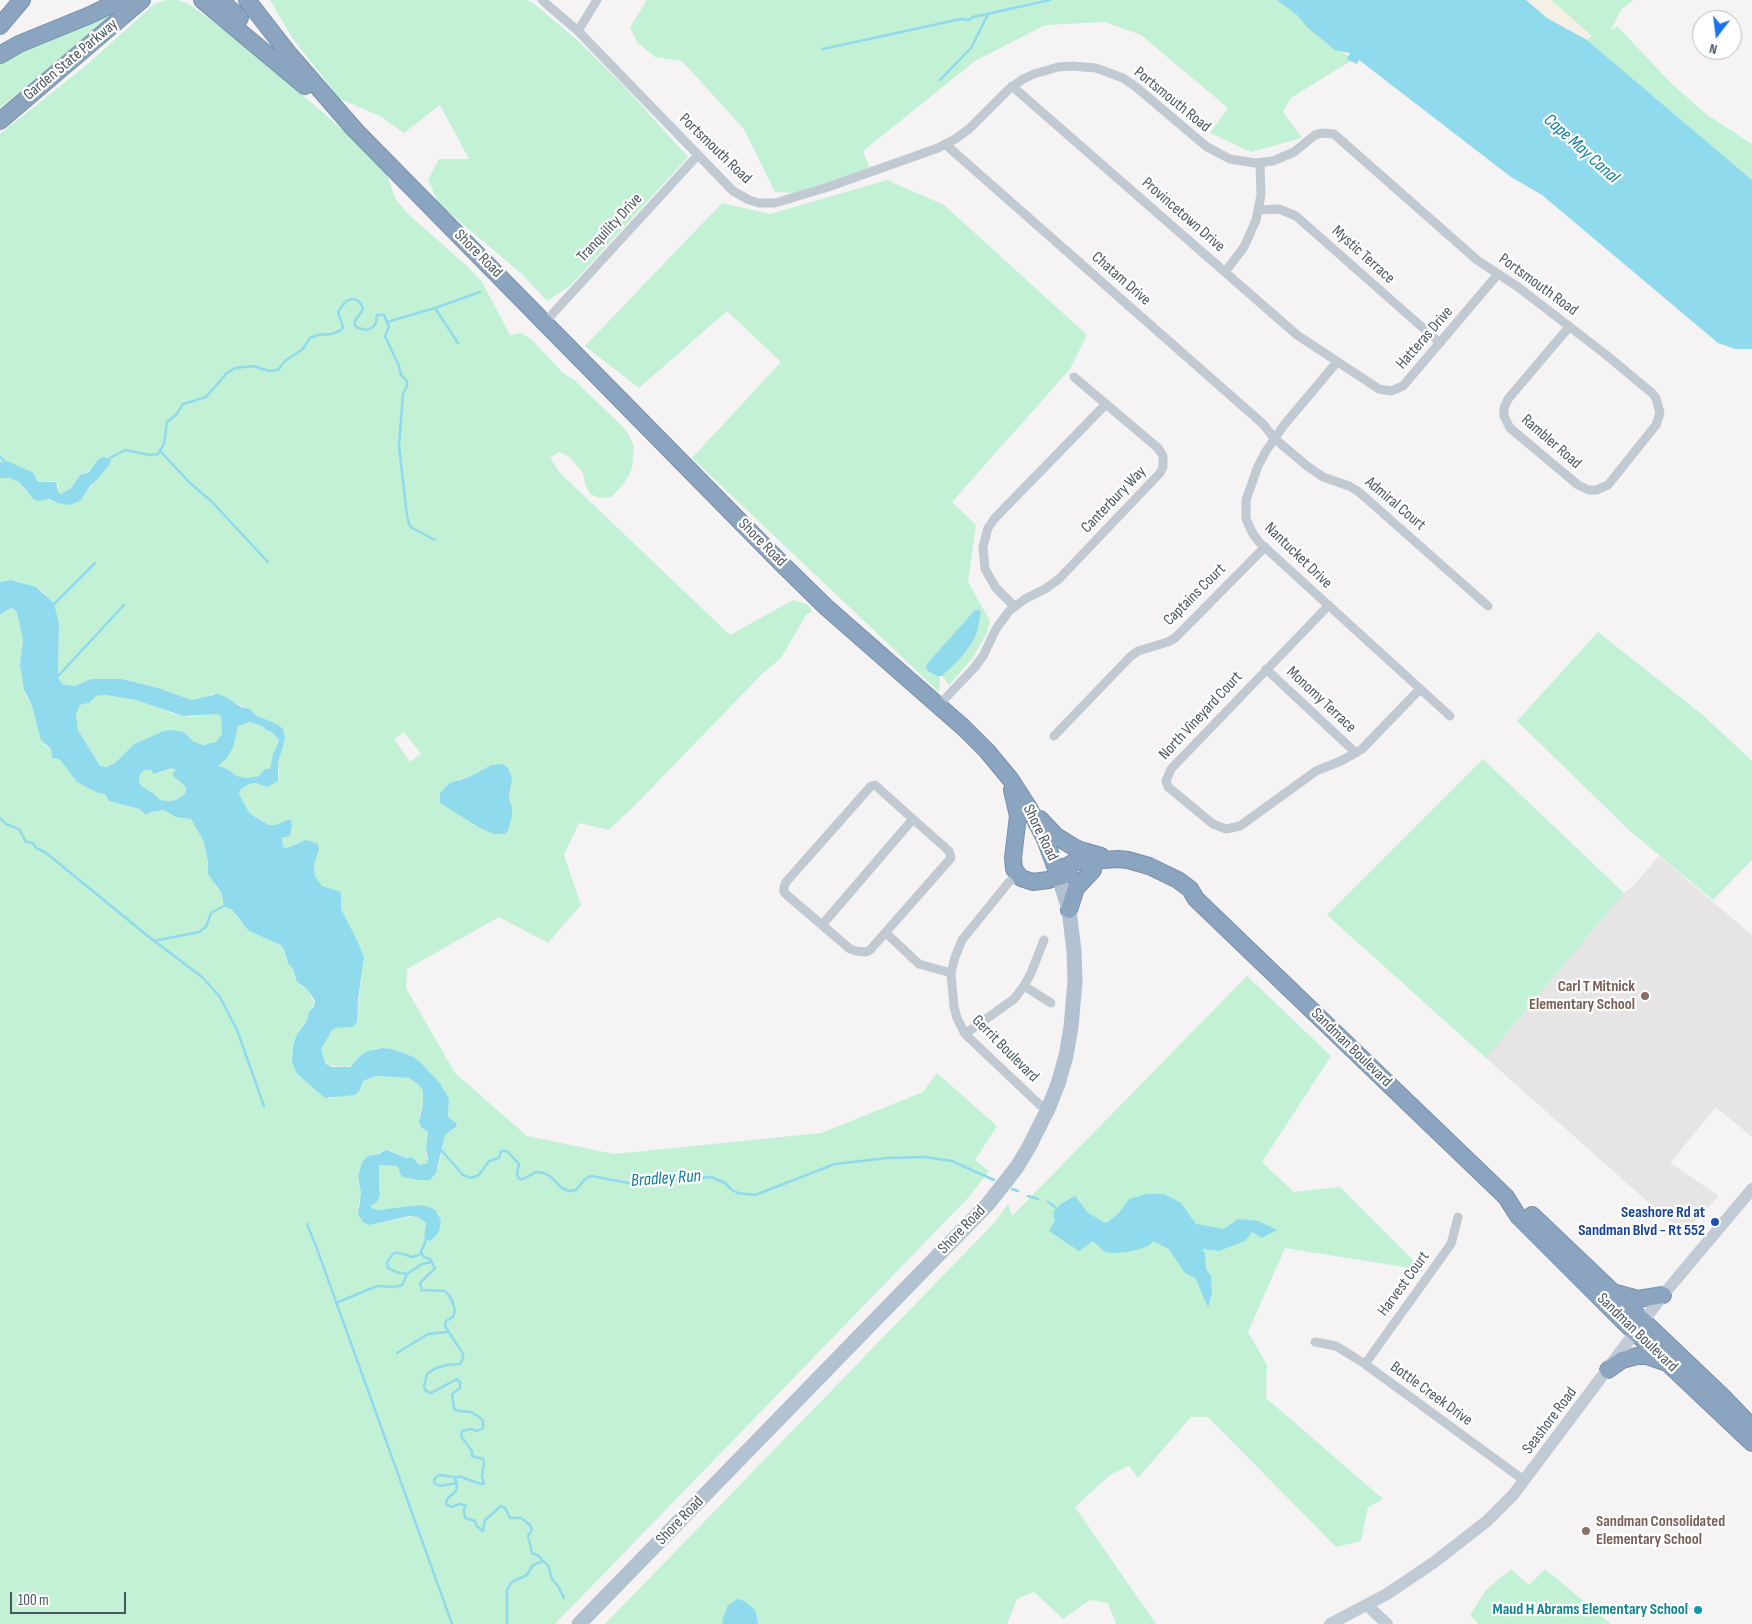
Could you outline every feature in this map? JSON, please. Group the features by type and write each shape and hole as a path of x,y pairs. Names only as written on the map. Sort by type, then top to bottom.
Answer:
{"highway":[{"path":"0,26 22,0"},
{"path":"0,55 30,39 90,15 121,0"},
{"name":"Garden State Parkway","path":"0,120 142,0"},
{"name":"Shore Road","path":"202,0 356,130"},
{"path":"220,0 313,83"},
{"path":"247,0 313,83"},
{"name":"Shore Road","path":"313,83 356,130 805,586 983,747 1010,780 1029,808 1045,839 1059,877"},
{"path":"1010,780 1018,816 1014,869 1021,878 1033,882 1059,877"},
{"path":"1029,808 1056,836 1072,846 1089,853 1118,859"},
{"name":"Sandman Boulevard","path":"1059,877 1064,868 1074,862 1118,859 1138,862 1158,870 1190,889 1196,899 1506,1197 1525,1208 1614,1292 1666,1363 1752,1443"},
{"path":"1068,910 1076,888 1093,870"},
{"name":"Sandman Boulevard","path":"1059,877 1093,870 1119,870 1160,880 1196,899"},
{"name":"Sandman Boulevard","path":"1506,1197 1518,1216 1639,1326 1722,1396 1752,1427"},
{"path":"1614,1292 1638,1299 1663,1295"},
{"path":"1608,1370 1622,1360 1637,1356 1646,1356 1666,1363"}],"main road":[{"name":"Shore Road","path":"579,1624 988,1204 1025,1154 1048,1109 1058,1084 1066,1056 1074,1004 1074,951 1068,910 1059,877"}],"street":[{"name":"Portsmouth Road","path":"542,0 578,31 733,191 759,203 769,204 828,187 945,144 969,129 1012,86 1034,74 1058,67 1084,66 1110,72 1136,86 1213,151 1242,162 1260,162 1284,157 1315,135 1322,133 1334,134 1477,260 1570,327 1652,393 1659,406 1659,418"},
{"path":"578,31 597,0"},
{"name":"Provincetown Drive","path":"1012,86 1297,335 1337,362"},
{"name":"Chatam Drive","path":"945,144 1263,424 1274,438"},
{"name":"Tranquility Drive","path":"545,322 698,155"},
{"path":"1225,272 1244,247 1258,210 1261,195 1260,162"},
{"name":"Mystic Terrace","path":"1258,210 1279,209 1296,216 1440,343"},
{"name":"Hatteras Drive","path":"1337,362 1379,390 1391,391 1403,386 1498,274"},
{"name":"Rambler Road","path":"1570,327 1507,402 1504,416 1510,428 1578,486 1589,490 1596,490 1608,485 1656,425 1659,418"},
{"name":"Nantucket Drive","path":"1337,362 1274,438 1258,466 1246,500 1245,509 1249,527 1265,547 1450,716"},
{"name":"Canterbury Way","path":"938,706 975,667 983,656 996,628 1014,606 1045,590 1059,579 1160,473 1164,462 1160,451 1074,377"},
{"path":"1014,606 996,588 985,569 983,547 988,528 995,518 1106,404"},
{"name":"Admiral Court","path":"1274,438 1306,466 1323,477 1350,486 1359,492 1488,606"},
{"name":"Captains Court","path":"1054,736 1131,656 1138,651 1175,638 1265,547"},
{"name":"North Vineyard Court","path":"1328,605 1171,769 1166,781 1165,790 1219,828 1240,826 1316,771 1356,753 1372,740 1420,689"},
{"name":"Monomy Terrace","path":"1266,669 1356,753"},
{"path":"875,785 913,819 952,854 951,858 870,950 856,952 850,949 784,892 786,882 871,786 875,785"},
{"path":"822,924 913,819"},
{"name":"Gerrit Boulevard","path":"1018,874 1009,882 967,933 958,948 951,973 956,1018 965,1034 1040,1105 1048,1109"},
{"path":"886,933 919,964 951,973"},
{"path":"965,1034 1014,999 1024,986 1044,940"},
{"path":"1024,986 1051,1003"},
{"name":"Seashore Road","path":"1330,1624 1367,1605 1434,1563 1487,1521 1525,1481 1663,1295 1752,1189"},
{"name":"Harvest Court","path":"1365,1364 1451,1244 1458,1217"},
{"name":"Bottle Creek Drive","path":"1315,1342 1336,1346 1365,1364 1525,1481"},
{"path":"1367,1605 1387,1624"}],"shaded area":[{"name":"Carl T Mitnick Elementary School","path":"1659,856 1752,935 1752,1137 1716,1107 1670,1163 1719,1196 1684,1234 1486,1058 1624,893 1634,885"}],"green space":[{"path":"166,0 178,0 189,4 247,47 357,142 385,169 395,198 407,213 468,267 482,282 510,335 521,333 531,339 563,373 573,379 622,426 634,446 632,468 627,479 612,497 600,498 590,494 585,484 583,473 570,457 559,452 550,458 560,473 730,635 793,600 807,604 812,611 806,615 781,658 763,673 609,830 579,823 564,855 581,905 548,943 499,917 407,969 406,988 455,1073 527,1136 614,1154 821,1133 923,1092 937,1073 997,1126 975,1160 989,1171 969,1197 555,1624 0,1624 0,615 11,608 17,613 23,640 22,654 26,696 32,706 45,745 52,750 51,756 56,760 60,760 75,779 95,791 105,794 109,801 139,809 146,815 151,812 164,810 176,817 191,819 204,842 208,864 216,887 222,894 225,908 232,910 240,921 281,945 284,949 287,961 295,972 295,979 307,989 315,1004 309,1011 307,1021 300,1029 293,1046 292,1063 297,1074 329,1099 360,1090 363,1081 376,1076 409,1078 419,1085 423,1091 423,1105 419,1117 424,1129 428,1132 426,1153 428,1161 421,1165 413,1158 406,1158 384,1150 362,1162 358,1176 361,1193 358,1207 369,1225 415,1216 426,1223 424,1239 431,1241 436,1236 439,1232 439,1215 429,1207 379,1210 371,1208 371,1206 377,1202 380,1192 379,1165 396,1166 430,1180 438,1168 445,1135 457,1126 448,1117 449,1099 440,1083 414,1057 392,1049 383,1048 362,1054 353,1064 346,1067 328,1065 323,1058 321,1050 332,1030 348,1028 358,1006 364,957 341,909 341,893 322,886 315,876 314,865 319,849 299,842 287,848 283,847 282,838 290,835 292,826 287,820 275,825 269,825 250,814 239,794 241,789 249,784 258,783 263,786 279,777 278,763 285,739 250,709 212,694 204,698 192,700 158,688 122,679 91,679 75,686 62,684 58,678 59,623 54,603 41,590 18,581 0,582 0,478 9,478 19,482 27,493 39,501 46,498 54,502 87,491 96,481 91,469 80,475 71,488 61,494 58,492 58,485 54,481 37,481 34,473 0,463 0,134 89,63 154,4","holes":["404,732 421,754 410,762 394,739","491,765 511,790 509,798 512,807 512,817 508,831 480,828 472,822 458,779 469,777"]},
{"path":"270,0 527,0 575,38 622,84 688,157 571,285 547,301 523,275 439,204 428,180 439,159 469,159 440,105 404,133 380,116 340,99 293,39"},
{"path":"647,0 1287,0 1352,60 1291,98 1283,112 1302,138 1251,152 1210,133 1228,108 1141,35 1105,22 1045,25 975,61 863,151 870,169 794,193 775,192 744,129 682,61 655,57 637,42 630,27"},
{"path":"1551,0 1634,0 1622,9 1610,31 1617,26 1672,84 1706,114 1752,144 1752,180 1587,40 1591,36"},
{"path":"113,10 115,12 0,108 0,65 13,54"},
{"path":"887,180 944,205 1087,335 1070,369 952,502 976,525 968,582 990,621 987,633 972,659 949,685 942,676 960,659 972,643 937,676 940,676 939,692 692,458 781,362 727,311 639,388 585,346 722,203 770,214"},
{"path":"1598,632 1704,716 1752,761 1752,860 1713,900 1630,831 1517,721"},
{"path":"106,695 135,700 177,715 190,717 217,714 221,717 222,734 219,741 206,745 193,741 184,732 147,739 134,744 115,763 107,767 100,766 78,730 76,714 80,705 87,704 96,696"},
{"path":"250,722 262,726 279,739 270,769 265,769 259,776 246,778 218,767 234,745 238,726"},
{"path":"1483,759 1624,893 1486,1058 1327,915"},
{"path":"172,768 176,770 173,776 186,789 185,794 176,800 160,800 139,783 140,775 144,770 152,770 159,773"},
{"path":"1247,976 1331,1056 1262,1162 1294,1192 1340,1187 1423,1270 1285,1248 1248,1332 1267,1365 1266,1398 1383,1499 1368,1507 1361,1541 1336,1547 1208,1417 1191,1417 1138,1478 1129,1466 1110,1475 1075,1507 1156,1624 1116,1624 1108,1603 1090,1600 1063,1619 1034,1592 1017,1599 1007,1624 605,1624 996,1221 1008,1204 1012,1216"},
{"path":"1511,1569 1529,1585 1545,1569 1611,1624 1479,1624 1470,1615 1486,1590"}],"sand":[{"path":"1526,0 1551,0 1592,36 1587,40 1547,18"}],"water":[{"name":"Cape May Canal","path":"1277,0 1526,0 1547,18 1587,40 1752,180 1752,349 1735,349 1718,343 1542,195 1511,177 1359,60 1357,64 1348,60 1347,58 1350,53 1335,50 1307,27 1297,15"},
{"path":"104,457 111,460 110,464 90,486 81,500 70,505 57,503 49,499 34,500 19,482 9,478 0,478 0,463 7,461 34,473 37,481 56,482 58,492 61,494 71,488 80,475 89,472 99,459"},
{"path":"11,580 36,587 54,603 59,623 58,677 62,684 75,686 91,679 122,679 158,688 192,700 218,694 241,707 250,709 257,716 277,724 283,729 285,739 278,763 278,781 267,787 256,783 249,784 241,789 239,794 250,814 269,825 291,820 290,836 282,838 283,847 287,848 306,840 318,844 319,849 314,865 315,876 322,886 341,893 341,909 364,957 357,1022 352,1027 332,1030 321,1050 326,1064 332,1067 350,1067 362,1054 368,1051 383,1048 392,1049 414,1057 422,1064 440,1083 449,1099 448,1117 457,1126 445,1135 436,1173 430,1180 419,1180 403,1177 396,1166 379,1165 380,1195 377,1202 371,1206 371,1208 379,1210 419,1205 435,1210 441,1220 439,1232 431,1241 424,1239 426,1223 418,1217 410,1216 369,1225 363,1222 358,1214 361,1193 358,1176 362,1162 368,1156 387,1150 406,1158 413,1158 420,1165 427,1163 428,1132 421,1127 419,1121 423,1105 423,1091 419,1085 409,1078 376,1076 363,1081 360,1090 355,1095 325,1098 297,1074 292,1063 293,1046 297,1034 307,1021 309,1011 314,1007 315,1001 307,989 297,982 284,949 281,945 249,931 232,910 224,907 222,894 208,874 204,842 191,819 176,817 164,810 151,812 146,815 139,809 109,801 105,794 98,793 77,782 60,760 52,758 51,749 41,740 32,706 24,689 20,665 23,640 17,613 11,608 0,615 0,582","holes":["106,695 135,700 183,716 217,714 221,717 222,734 216,742 203,745 193,741 184,732 164,731 134,744 115,763 107,767 100,766 78,730 76,714 80,705 89,703 96,696","250,722 262,726 272,732 279,740 273,754 270,769 265,769 259,776 246,778 237,776 227,769 218,766 227,758 234,745 238,726","172,768 176,770 173,772 173,776 185,786 185,794 176,800 160,800 139,783 140,775 144,770 151,770 154,774"]},
{"path":"975,610 979,610 981,613 976,635 960,659 942,676 937,676 928,671 927,664"},
{"path":"502,764 508,768 512,778 509,798 512,807 512,817 508,831 505,834 494,834 480,828 440,803 440,793 450,783 469,777 491,765"},
{"path":"1146,1194 1164,1194 1181,1203 1196,1224 1224,1229 1238,1219 1258,1221 1277,1230 1262,1238 1252,1232 1245,1241 1219,1251 1202,1249 1205,1254 1206,1269 1211,1276 1212,1293 1208,1308 1196,1279 1185,1273 1169,1249 1153,1241 1150,1245 1140,1249 1113,1253 1105,1252 1093,1241 1079,1251 1049,1231 1055,1221 1053,1212 1062,1203 1075,1196 1088,1213 1106,1223 1118,1214 1129,1199"},
{"path":"737,1599 744,1601 753,1608 756,1612 758,1624 723,1624 722,1621 728,1605"}],"waterway":[{"path":"823,49 961,19 969,20 973,17 1050,0"},
{"path":"940,80 971,48 988,14"},
{"path":"387,322 480,292"},
{"path":"110,458 125,450 150,455 158,454 164,444 167,422 176,415 183,404 206,397 227,373 235,368 253,366 269,371 278,370 285,361 303,349 310,338 317,335 332,334 341,330 343,327 338,312 346,301 357,300 363,309 355,321 355,325 358,328 367,330 376,323 377,315 384,315 389,327 385,336 399,366 401,375 407,381 403,394 399,446 407,516 412,528 435,540"},
{"path":"435,308 458,343"},
{"path":"161,452 189,482 212,502 268,562"},
{"path":"0,457 4,461"},
{"path":"54,604 95,563"},
{"path":"58,676 124,605"},
{"path":"0,818 6,824 19,829 26,842 33,843 36,848 45,852 149,937 202,977 220,997 237,1030 264,1106"},
{"path":"154,941 199,932 206,927 211,913 224,906"},
{"name":"Bradley Run","path":"442,1151 463,1175 471,1178 479,1175 489,1161 499,1158 501,1151 507,1151 519,1164 517,1174 519,1179 523,1179 536,1172 544,1173 562,1188 569,1191 576,1190 585,1179 591,1176 634,1184 711,1177 725,1183 738,1193 755,1195 835,1164 887,1158 925,1157 952,1161 994,1180"},
{"name":"Bradley Run","path":"1012,1189 1018,1191"},
{"name":"Bradley Run","path":"1028,1196 1038,1199"},
{"name":"Bradley Run","path":"1048,1202 1060,1211"},
{"path":"307,1224 452,1624"},
{"path":"426,1240 421,1252 424,1257 430,1259 435,1268 420,1283 422,1290 445,1291 451,1298 455,1310 453,1317 446,1321 445,1326 463,1354 463,1359 460,1364 436,1368 427,1374 424,1387 426,1391 431,1393 457,1379 460,1382 460,1388 452,1394 454,1409 471,1412 483,1421 483,1428 477,1431 471,1429 462,1431 461,1436 472,1451 472,1456 483,1459 482,1476 484,1483 481,1484 461,1477 455,1477 457,1489 447,1499 446,1504 451,1507 460,1504 466,1506 464,1510 465,1518 475,1521 477,1526 483,1531 485,1520 501,1506 505,1508 510,1518 521,1518 530,1525 532,1530 528,1536 532,1553 539,1556 543,1561 533,1565 527,1575 512,1582 507,1590 507,1624"},
{"path":"422,1254 412,1257 394,1253 387,1262 388,1268 407,1274 422,1264 432,1262"},
{"path":"336,1303 377,1286 395,1287 402,1285 407,1274"},
{"path":"397,1353 428,1334 447,1332"},
{"path":"454,1477 440,1475 435,1478 434,1483 440,1486 457,1483"},
{"path":"543,1561 548,1565 552,1579 564,1598"}],"place":[{"name":"Carl T Mitnick Elementary School","path":"1645,996"},
{"name":"Seashore Rd at Sandman Blvd - Rt 552","path":"1715,1222"},
{"name":"Sandman Consolidated Elementary School","path":"1586,1531"},
{"name":"Maud H Abrams Elementary School","path":"1698,1610"}]}
